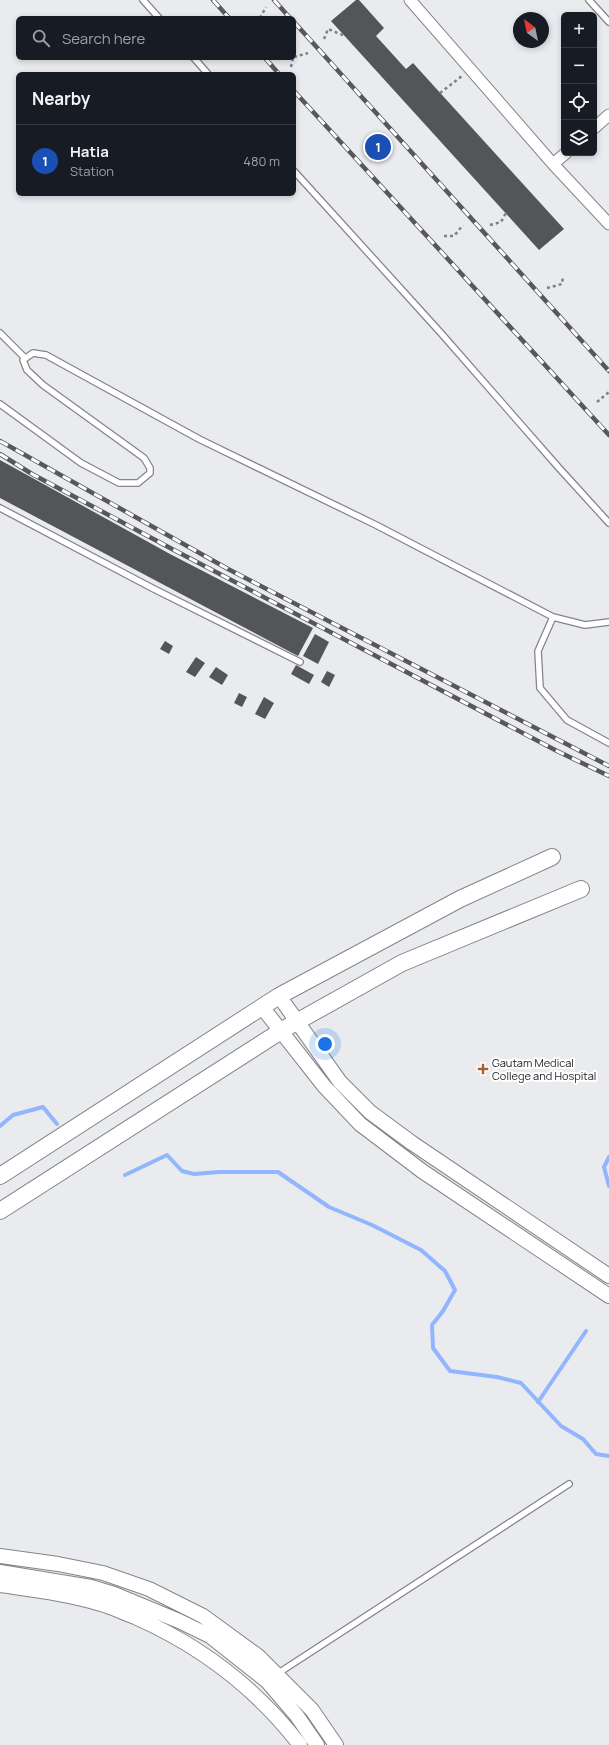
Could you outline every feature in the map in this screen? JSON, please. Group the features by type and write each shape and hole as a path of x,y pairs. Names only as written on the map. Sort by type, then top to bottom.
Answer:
{"main road":[{"path":"0,1176 279,996 460,899 552,857"},
{"path":"0,1211 281,1031 402,963 580,889"}],"street":[{"path":"410,0 553,164 609,224"},
{"path":"597,125 609,115"},
{"path":"553,164 562,156"},
{"path":"279,996 340,1082 370,1112 412,1143 609,1276"},
{"path":"262,1007 324,1086 360,1124 422,1171 609,1296"},
{"path":"0,1556 58,1564 103,1573 149,1589 203,1616 258,1656 312,1710 336,1745"},
{"path":"0,1572 91,1587 171,1618 210,1636 267,1681 297,1716 317,1745"},
{"path":"0,1585 48,1592 102,1604 150,1624 201,1651 233,1674 278,1717 300,1745"}],"lane":[{"path":"143,0 157,16"},
{"path":"589,0 609,22"},
{"path":"196,60 206,72"},
{"path":"296,173 440,332 609,523"},
{"path":"0,333 25,358"},
{"path":"0,404 81,463 119,484 138,483 150,473 150,468 144,458 44,385 27,370 23,360 25,358 33,353 46,355 199,439 376,525 554,617 585,625 609,622"},
{"path":"0,508 147,585 300,662"},
{"path":"554,617 538,651 540,688 567,720 609,743"},
{"path":"276,1674 569,1484"}],"path":[{"path":"261,16 266,7"},
{"path":"324,39 328,29 345,36"},
{"path":"296,56 308,53"},
{"path":"291,66 292,60"},
{"path":"440,93 470,69"},
{"path":"490,225 501,222 506,213"},
{"path":"444,236 454,236 463,225"},
{"path":"547,288 562,284 563,276"},
{"path":"597,402 609,392"}],"building":[{"path":"356,0 359,0 384,28 376,36 406,69 413,63 564,229 539,250 331,21"},
{"path":"0,460 170,554 313,628 298,656 0,498"},
{"path":"315,634 329,642 318,664 303,656"},
{"path":"165,641 173,646 169,654 160,649"},
{"path":"196,657 205,663 195,677 186,672"},
{"path":"296,665 314,675 309,684 291,674"},
{"path":"216,667 228,675 222,685 209,677"},
{"path":"327,671 335,675 329,687 321,682"},
{"path":"239,693 247,697 242,707 234,703"},
{"path":"264,697 274,703 265,719 255,714"}],"waterway":[{"path":"0,1126 13,1115 43,1107 57,1124"},
{"path":"125,1175 167,1155 182,1171 194,1174 219,1172 278,1172 329,1207 372,1225 421,1250 445,1271 455,1290 443,1311 432,1325 433,1348 450,1371 497,1377 521,1383 561,1426 583,1439 596,1454 609,1456"},
{"path":"609,1157 604,1167 609,1186"},
{"path":"538,1402 586,1331"}],"railway":[{"path":"213,0 227,16"},
{"path":"274,0 288,16"},
{"path":"296,24 609,371"},
{"path":"267,60 277,72"},
{"path":"296,93 609,435"},
{"path":"0,441 228,569 609,766"},
{"path":"0,454 32,474 172,549 557,751 609,776"}],"place":[{"name":"Hatia","path":"378,147"},
{"name":"Gautam Medical College and Hospital","path":"483,1069"}]}
